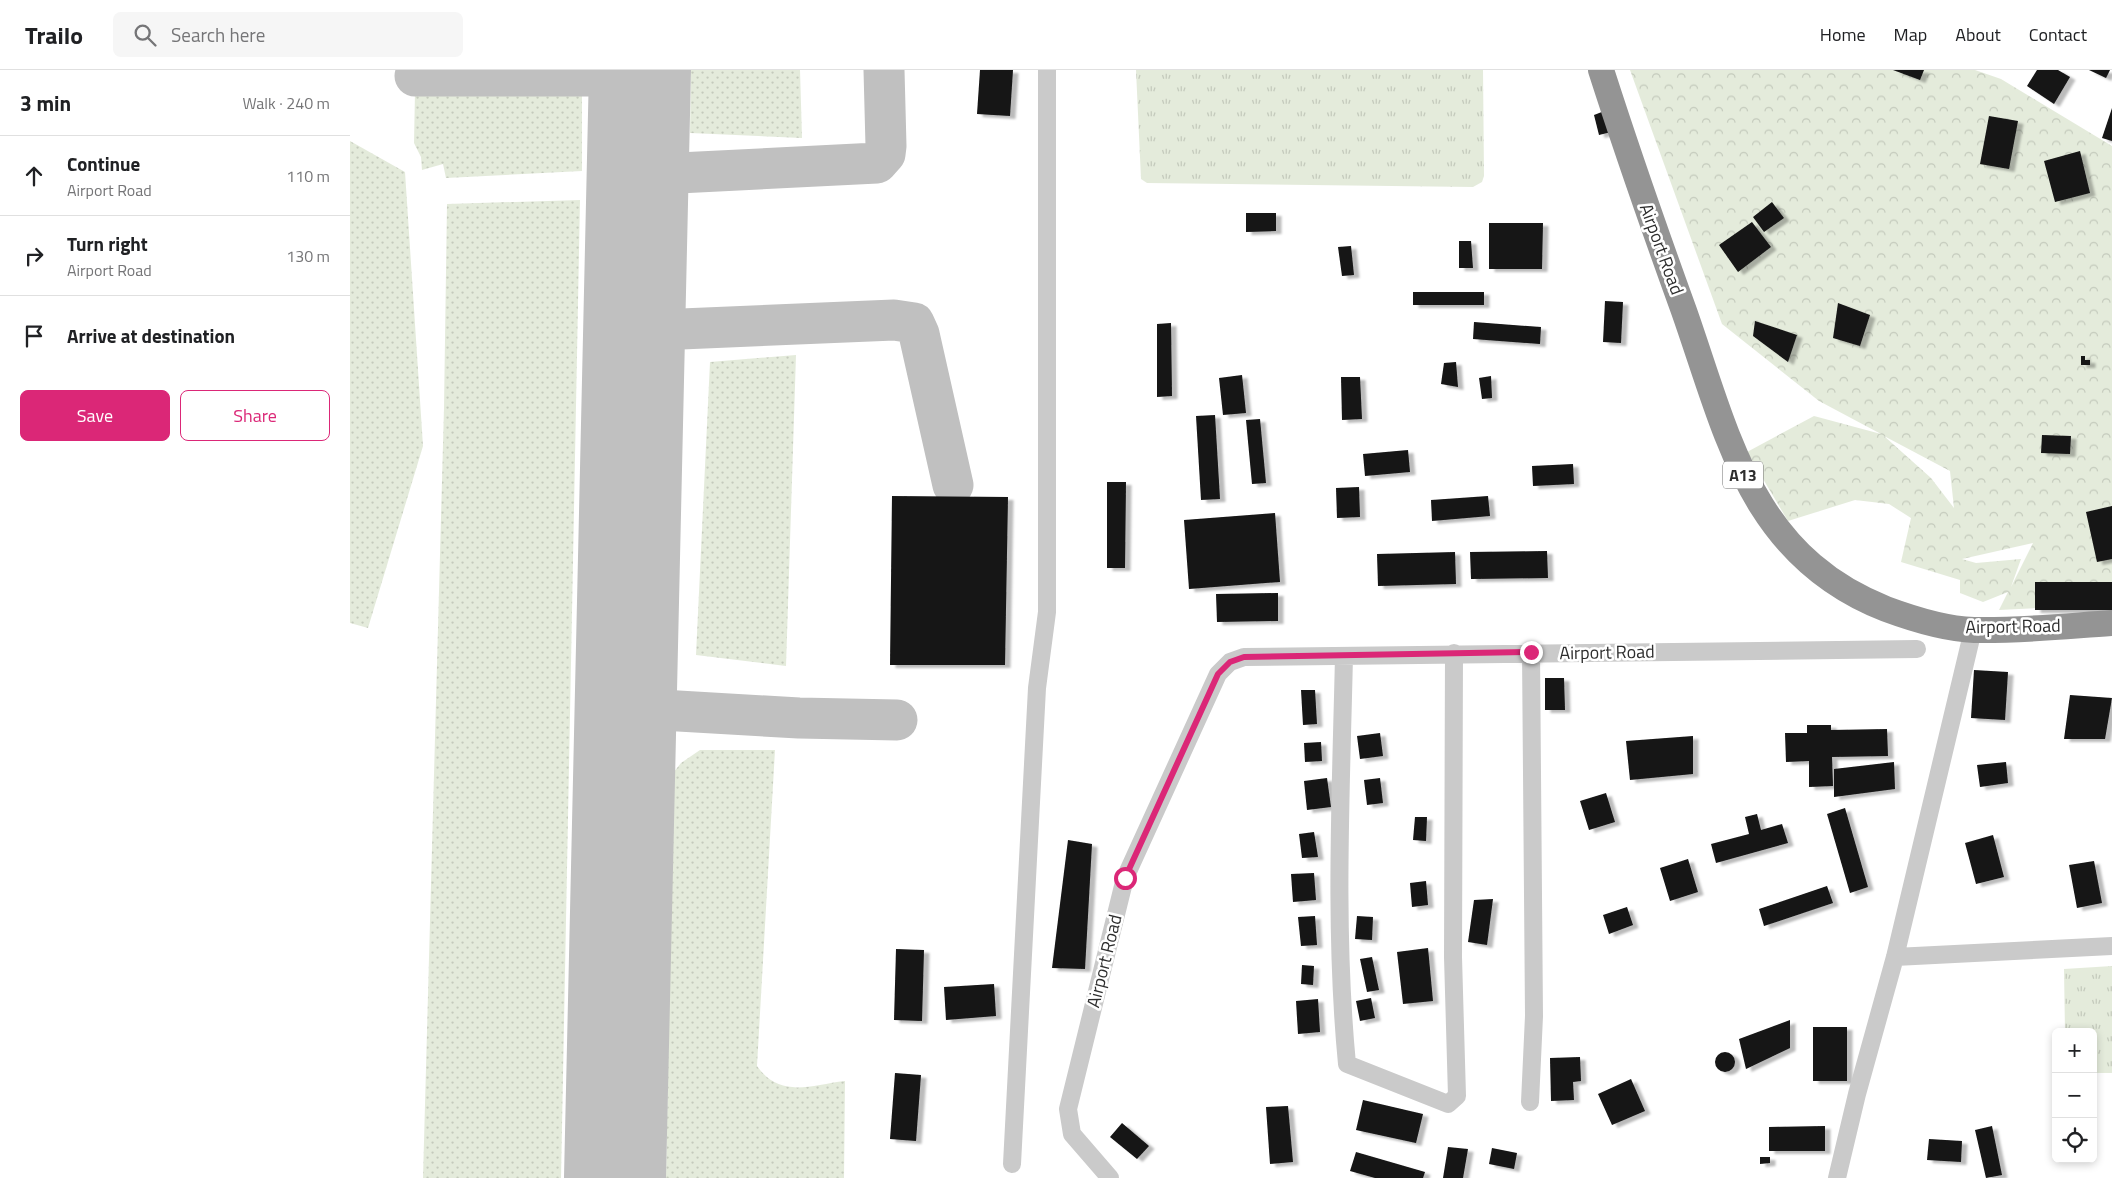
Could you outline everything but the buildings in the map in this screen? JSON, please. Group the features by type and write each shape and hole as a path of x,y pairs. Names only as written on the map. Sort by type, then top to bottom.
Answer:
{"highway":[{"name":"Airport Road","path":"1600,70 1724,432 1753,493 1775,525 1796,549 1835,583 1887,609 1936,623 1973,630 2112,623"}],"street":[{"path":"1012,1164 1037,698 1047,612 1047,70"},
{"path":"1837,1178 1857,1094 1895,957 1973,630"},
{"name":"Airport Road","path":"1110,1178 1072,1134 1068,1109 1125,878 1218,674 1230,662 1244,657 1454,653 1917,649"},
{"path":"1530,1102 1534,1016 1531,652"},
{"path":"1344,656 1340,848 1340,984 1347,1064 1448,1104 1457,1096 1452,957 1454,653"},
{"path":"1895,957 2112,946"}],"green space":[{"path":"691,70 800,70 802,138 690,133"},
{"path":"1136,70 1483,70 1484,176 1482,182 1473,187 1147,183 1141,179"},
{"path":"1630,70 1975,70 2001,79 2112,146 2112,604 1999,610 2008,592 1983,602 1960,593 1960,580 1901,562 1911,518 1889,504 1855,500 1788,521 1747,452 1814,416 1881,434 1819,401 1722,324","holes":["1884,436 1950,471 1954,508 1931,478","2033,543 2011,587 2021,559 1976,563 1962,559"]},
{"path":"415,92 582,95 582,171 446,178 443,164 422,170 421,157 414,143"},
{"path":"350,141 405,172 423,446 368,628 350,623"},
{"path":"580,200 561,1178 423,1178 444,408 447,204"},
{"path":"796,355 786,666 696,655 710,362"},
{"path":"700,750 775,750 757,1066 776,1083 786,1086 808,1087 845,1081 844,1178 666,1178 673,773 681,763"},
{"path":"2112,966 2112,1073 2097,1073 2097,1028 2065,1028 2064,969"}],"taxiway":[{"path":"638,175 877,163 885,154 886,146 884,70"},
{"path":"415,76 640,76"},
{"path":"634,331 894,320 914,323 919,334 953,485"},
{"path":"626,693 637,706 644,709 799,718 897,720"}],"runway":[{"path":"615,1178 640,70"}],"route":[{"path":"1125,878 1218,674 1230,662 1244,657 1531,652"}]}
